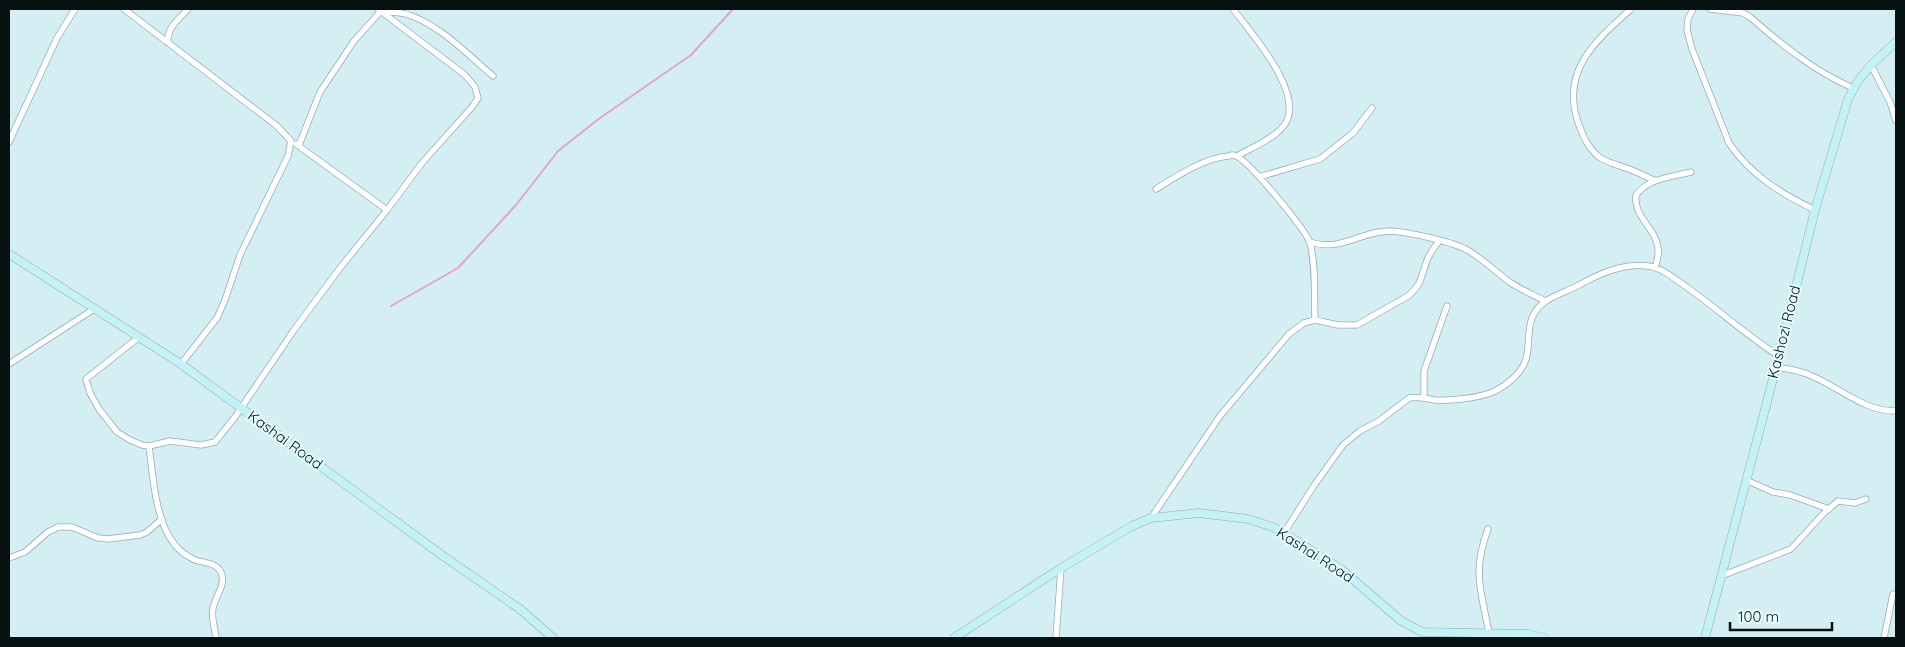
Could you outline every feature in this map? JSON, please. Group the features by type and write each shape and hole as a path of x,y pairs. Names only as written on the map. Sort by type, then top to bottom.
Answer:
{"street":[{"path":"9,142 53,46 75,9"},
{"path":"124,9 277,126 291,141 387,210"},
{"path":"168,43 170,28 188,9"},
{"path":"411,15 416,9"},
{"path":"1156,189 1190,169 1213,159 1237,156 1282,128 1291,113 1285,86 1264,49 1232,9"},
{"path":"1631,9 1592,48 1579,65 1573,96 1576,116 1585,141 1596,154 1601,158 1655,181"},
{"path":"1693,9 1688,19 1687,30 1692,49 1729,143 1737,155 1772,187 1815,210"},
{"path":"1710,9 1742,13 1750,17 1805,62 1832,79 1853,88"},
{"path":"380,10 411,15 430,25 493,76"},
{"path":"299,145 320,92 354,41 380,10"},
{"path":"139,337 86,379 90,393 110,425 130,440 148,446 170,441 201,445 214,442 221,436 241,409 306,312 422,163 463,118 478,98 475,87 465,75 380,10"},
{"name":"Kashozi Road","path":"1704,638 1779,356 1815,210 1846,104 1853,88 1871,65 1896,43"},
{"path":"1871,65 1890,102 1896,121"},
{"path":"1259,177 1320,159 1353,133 1372,108"},
{"path":"181,364 217,318 230,287 240,255 288,156 291,141"},
{"path":"1237,156 1259,177 1306,233 1309,242 1315,320"},
{"path":"1656,268 1658,246 1639,213 1636,200 1640,190 1655,181 1691,172"},
{"path":"1309,242 1331,245 1375,233 1392,231 1451,242 1468,251 1513,284 1545,301"},
{"path":"1151,518 1220,416 1289,334 1304,323 1315,320 1338,325 1357,325 1408,296 1415,291 1421,282 1428,259 1438,240"},
{"name":"Kashai Road","path":"9,254 181,364 443,556 520,609 553,638"},
{"path":"1284,533 1343,444 1380,421 1409,398 1442,400 1483,395 1507,384 1526,359 1532,318 1536,310 1545,301 1609,270 1642,266 1656,268 1669,274 1709,302 1763,346 1779,356"},
{"path":"1424,398 1424,371 1447,306"},
{"path":"9,364 94,308"},
{"path":"1776,367 1802,372 1877,409 1896,411"},
{"path":"148,446 155,500 175,545 192,558 217,567 222,576 221,588 216,597 213,610 216,638"},
{"path":"1746,480 1773,492 1790,495 1829,509"},
{"path":"1721,576 1791,549 1838,501 1855,503 1866,499"},
{"name":"Kashai Road","path":"954,638 1061,568 1132,526 1151,518 1199,513 1248,519 1273,527 1342,569 1400,620 1422,632 1528,634 1544,638"},
{"path":"9,558 25,552 48,532 58,527 72,527 98,538 108,539 140,535 147,532 162,519"},
{"path":"1488,529 1478,566 1481,596 1489,633"},
{"path":"1056,638 1061,568"},
{"path":"1884,638 1893,594"}],"waterway":[{"path":"391,306 458,268 516,205 558,151 600,118 691,55 733,9"}]}
